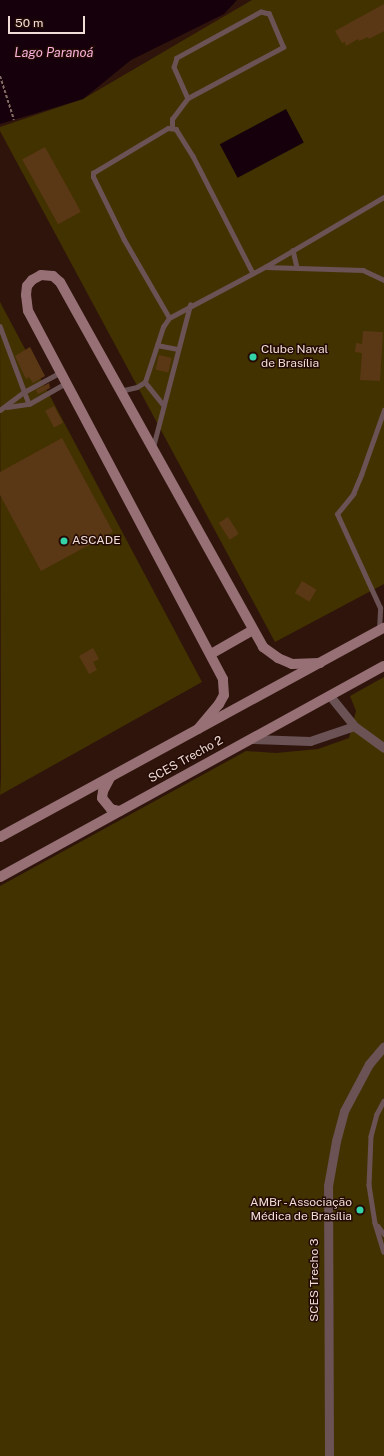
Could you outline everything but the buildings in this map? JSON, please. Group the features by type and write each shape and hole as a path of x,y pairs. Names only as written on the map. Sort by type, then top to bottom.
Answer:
{"street":[{"path":"198,729 219,704 224,694 223,679 67,382 28,311 27,286 42,276 53,276 60,282 152,450 263,647 278,658 292,664 320,663"},
{"name":"SCES Trecho 2","path":"0,837 381,629"},
{"path":"211,654 253,630"},
{"name":"SCES Trecho 2","path":"0,877 384,666"},
{"path":"330,696 354,726 384,748"},
{"path":"252,739 310,741 354,726"},
{"path":"111,776 106,783 102,798 110,809 120,811"},
{"name":"SCES Trecho 3","path":"329,1456 328,1186 336,1141 344,1111 369,1064 384,1046"}],"lane":[{"path":"188,98 174,67 177,58 261,12 269,14 283,47 188,98 172,119 172,127 193,156 254,273"},
{"path":"169,318 124,240 93,177 94,173 172,127"},
{"path":"120,391 137,387 145,382 163,327 169,318 190,305 265,267 384,197"},
{"path":"293,250 297,267"},
{"path":"265,267 362,270 384,280"},
{"path":"152,450 177,349 190,305"},
{"path":"0,326 29,404"},
{"path":"157,345 177,349"},
{"path":"7,407 24,392 61,372"},
{"path":"0,410 7,407 29,404 67,382"},
{"path":"145,382 163,404"},
{"path":"381,629 382,609 337,514 353,494 384,410"},
{"path":"384,1101 371,1136 369,1185 375,1223 384,1252"},
{"path":"375,1223 384,1234"}],"path":[{"path":"0,76 14,120"}],"shaded area":[{"name":"Clube Naval de Brasília","path":"252,0 384,0 384,584 275,642 0,131 0,127 83,99"},
{"name":"ASCADE","path":"0,302 202,682 0,795 1,778"},
{"path":"384,677 384,1456 0,1456 0,886 246,751 276,753 318,749 349,738 356,711 350,696"}],"water":[{"name":"Lago Paranoá","path":"0,0 237,0 224,14 131,60 83,99 0,124"},
{"path":"286,109 304,143 238,178 220,144"}],"place":[{"name":"Clube Naval de Brasília","path":"253,357"},
{"name":"ASCADE","path":"64,541"},
{"name":"AMBr - Associação Médica de Brasília","path":"360,1210"}]}
